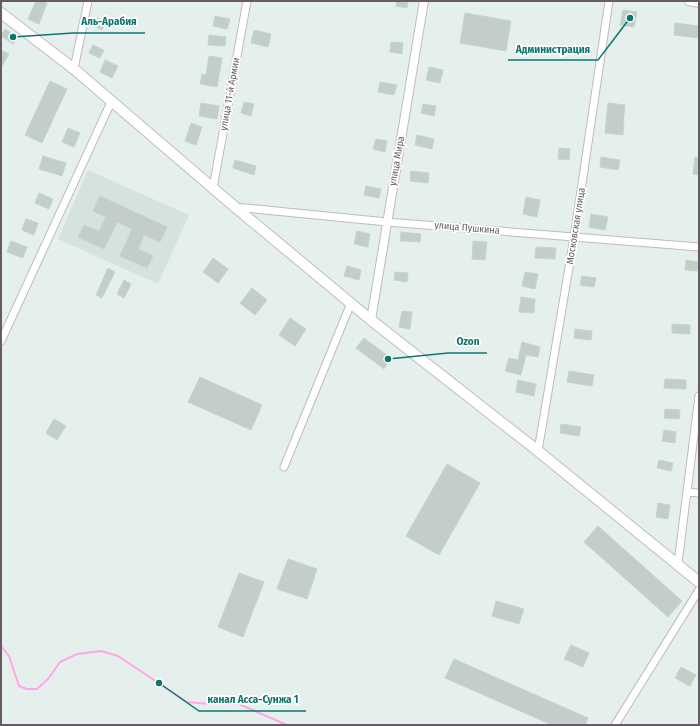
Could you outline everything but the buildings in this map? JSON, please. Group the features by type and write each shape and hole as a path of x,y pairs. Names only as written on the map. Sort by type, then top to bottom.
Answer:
{"main road":[{"path":"1,14 74,69 112,100 235,207 371,320 538,451 678,563 699,582"}],"street":[{"path":"74,69 88,1"},
{"name":"улица 11-й Армии","path":"214,188 247,1"},
{"name":"улица Мира","path":"371,320 424,1"},
{"name":"Московская улица","path":"538,451 574,238 609,1"},
{"path":"689,1 699,3"},
{"path":"1,341 112,100"},
{"name":"улица Пушкина","path":"235,207 387,222 699,247"},
{"path":"284,467 351,303"},
{"path":"678,563 699,396"},
{"path":"687,492 699,493"},
{"path":"615,725 699,590"}],"shaded area":[{"path":"88,170 189,215 158,284 58,239"}],"waterway":[{"path":"1,646 9,656 19,686 27,689 37,689 48,679 60,662 77,654 101,651 118,656 187,702 239,704 287,725"}],"place":[{"name":"Администрация","path":"630,18"},
{"name":"Аль-Арабия","path":"13,37"},
{"name":"Ozon","path":"388,359"},
{"name":"канал Асса-Сунжа 1","path":"159,683"}]}
